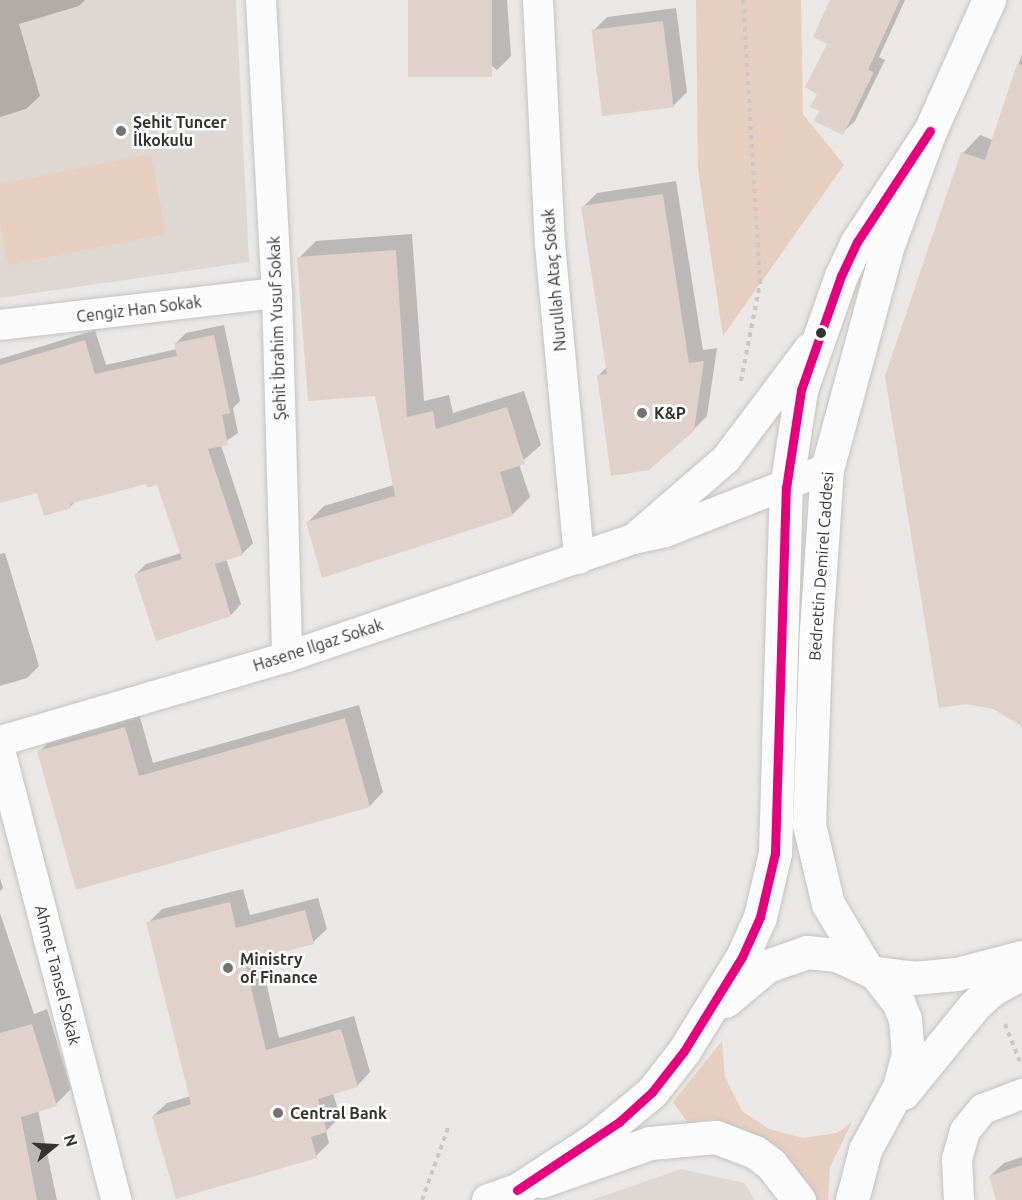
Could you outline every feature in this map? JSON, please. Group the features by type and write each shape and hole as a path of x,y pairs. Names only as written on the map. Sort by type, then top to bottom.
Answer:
{"main road":[{"name":"Bedrettin Demirel Caddesi","path":"885,1116 906,1067 908,1036 898,1002 870,970 828,904 809,825 816,629 827,470 888,245 930,131 990,0"},
{"name":"Bedrettin Demirel Caddesi","path":"698,1027 742,957 760,917 775,853 786,488 801,390 819,335 857,242 930,131"},
{"path":"503,1195 619,1122 652,1092 698,1027 767,966 786,957 828,952 870,970 934,976 1022,957"},
{"path":"852,1200 865,1150 885,1116 974,1006 991,990 1022,973"},
{"path":"503,1195 650,1143 716,1137 755,1152 771,1164 799,1200"}],"street":[{"name":"Şehit İbrahim Yusuf Sokak","path":"261,0 277,293 286,657"},
{"name":"Nurullah Ataç Sokak","path":"538,0 550,244 579,559"},
{"name":"Cengiz Han Sokak","path":"0,325 277,293"},
{"name":"Hasene Ilgaz Sokak","path":"633,539 726,459 819,335"},
{"name":"Hasene Ilgaz Sokak","path":"0,741 286,657 633,539 664,532 786,488 827,470"},
{"name":"Ahmet Tansel Sokak","path":"0,750 116,1200"},
{"path":"959,1200 956,1176 960,1144 974,1119 992,1104 1022,1094"}],"path":[{"path":"740,389 760,283 743,0"},
{"path":"991,990 1022,1068"},
{"path":"422,1200 448,1128"}],"shaded area":[{"name":"Şehit Tuncer İlkokulu","path":"0,0 236,0 249,262 0,298"},
{"path":"696,0 801,0 803,114 844,165 723,336 698,170"},
{"path":"151,154 166,234 8,265 0,225 0,184"},
{"path":"722,1041 725,1077 742,1111 769,1129 803,1138 837,1133 852,1122 830,1167 828,1200 813,1200 756,1136 715,1119 688,1123 673,1102"},
{"path":"681,1169 744,1183 755,1200 592,1200"}],"building":[{"path":"408,0 492,0 492,77 408,77"},
{"path":"830,0 900,0 868,70 874,72 843,135 814,121 819,111 810,107 817,94 805,87 827,44 813,37"},
{"path":"663,21 674,107 602,116 592,30"},
{"path":"1017,64 1022,65 1022,726 993,709 966,704 939,708 885,376 961,152 985,160"},
{"path":"663,194 689,363 704,361 694,431 649,470 611,476 597,375 607,374 581,206"},
{"path":"396,250 407,417 433,411 436,429 507,407 525,464 500,472 513,516 322,578 306,522 395,496 375,396 308,401 297,257"},
{"path":"214,335 230,413 222,415 228,445 208,449 243,555 215,564 231,616 156,641 134,574 182,559 157,485 147,488 146,484 70,504 71,508 44,516 37,493 0,503 0,365 85,340 95,374 177,356 174,343"},
{"path":"345,718 370,807 76,890 37,751 125,727 139,776"},
{"path":"230,902 236,928 305,910 314,944 245,962 266,1050 341,1029 358,1087 318,1099 327,1132 311,1137 317,1158 176,1199 152,1116 191,1104 146,922"},
{"path":"32,1024 57,1106 21,1117 37,1200 0,1200 0,1033"},
{"path":"1022,1165 1022,1200 996,1200 989,1176"}],"transit line":[{"path":"517,1190 619,1122 652,1092 684,1051 742,957 760,917 775,853 786,488 801,390 841,276 857,242 930,131"}],"place":[{"name":"Şehit Tuncer İlkokulu","path":"121,131"},
{"name":"K&P","path":"642,413"},
{"name":"Ministry of Finance","path":"228,968"},
{"name":"Central Bank","path":"278,1113"}]}
